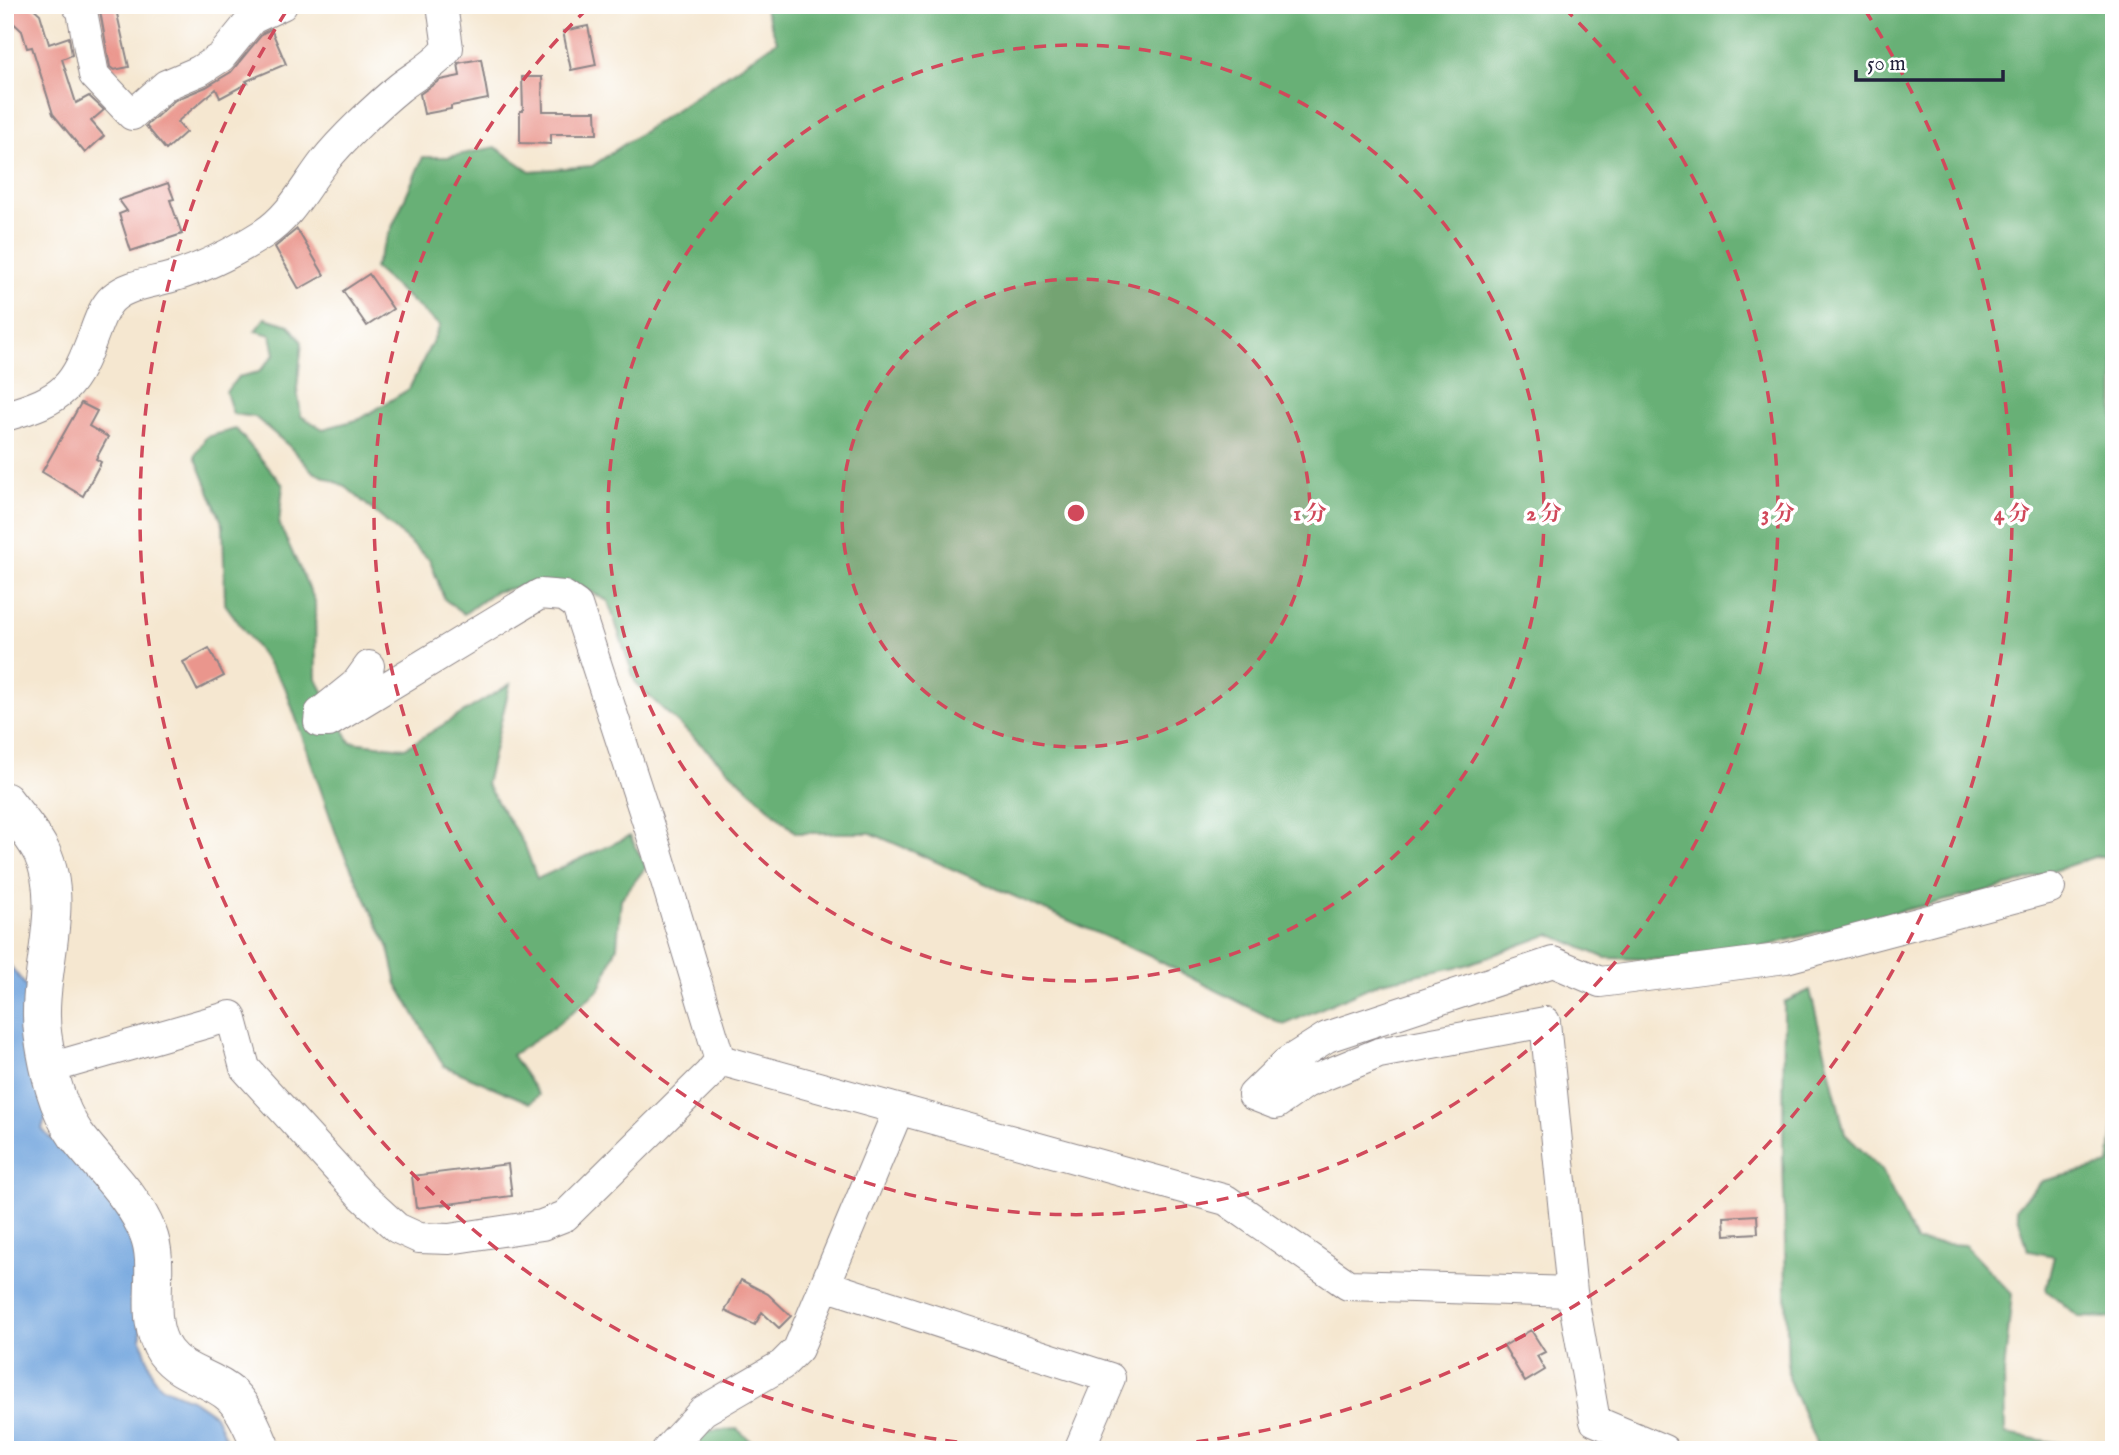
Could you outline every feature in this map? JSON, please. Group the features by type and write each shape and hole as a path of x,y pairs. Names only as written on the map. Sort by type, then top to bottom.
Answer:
{"main road":[{"path":"5,801 41,852 50,876 52,900 41,1000 43,1034 57,1098 75,1133 138,1211 149,1236 155,1325 165,1351 186,1372 230,1394 245,1412 262,1450"}],"street":[{"path":"77,5 81,6 93,75 132,116 166,85 199,71 221,57 252,19 282,5"},
{"path":"5,415 51,399 73,381 83,363 101,315 112,299 136,285 172,277 219,258 284,218 325,160 396,90 441,58 448,48 442,5"},
{"path":"369,666 356,684 320,713 318,722 328,722 540,594 564,596 577,606 657,851 720,1060"},
{"path":"1650,1447 1595,1421 1572,1292 1545,1022 1379,1053 1306,1083 1276,1104 1253,1095 1286,1063 1327,1037 1553,962 1600,982 1786,958 2050,888"},
{"path":"50,1068 231,1016 245,1068 361,1195 397,1228 419,1238 449,1239 542,1225 565,1216 720,1060"},
{"path":"720,1060 1226,1200 1348,1285 1572,1292"},
{"path":"667,1450 703,1411 782,1365 798,1349 898,1111"},
{"path":"825,1284 1110,1378 1079,1450"}],"green space":[{"path":"763,5 2114,5 2114,857 2097,856 2012,885 1858,921 1770,945 1686,960 1605,958 1550,934 1466,965 1381,982 1284,1025 1149,956 871,833 796,833 636,684 608,601 581,587 528,585 494,592 464,614 444,599 430,560 345,486 313,472 289,446 255,417 233,414 226,392 238,377 259,372 275,354 271,335 255,331 265,318 289,325 302,342 297,389 301,416 323,429 360,419 409,389 440,326 374,268 423,157 449,157 495,147 530,171 592,166 777,41"},
{"path":"236,429 283,485 279,524 315,601 316,678 350,742 405,748 510,684 486,784 525,846 537,879 630,836 646,867 621,899 617,946 600,989 552,1029 512,1055 539,1095 530,1103 444,1066 397,984 389,948 340,845 285,687 225,604 223,525 195,456 206,437"},
{"path":"1810,990 1845,1134 1882,1170 1916,1242 1965,1245 2012,1294 2004,1373 2005,1434 2064,1444 2066,1450 1819,1450 1788,1378 1783,1153 1784,1002"},
{"path":"2114,1119 2114,1318 2078,1317 2046,1289 2054,1256 2028,1251 2016,1208 2042,1181 2109,1165"},
{"path":"737,1429 762,1450 690,1450 708,1431"}],"water":[{"path":"5,959 29,990 51,1114 42,1129 50,1138 65,1141 138,1238 141,1339 154,1379 164,1388 193,1400 215,1415 231,1450 5,1450"}],"building":[{"path":"5,5 30,5 40,14 49,44 69,37 72,55 62,59 76,103 89,96 104,110 91,121 104,136 85,153 53,114 32,47 27,48 22,31 5,15"},
{"path":"99,5 115,5 129,67 114,70 110,67"},
{"path":"588,26 596,65 571,70 563,31"},
{"path":"271,29 286,64 246,81 248,83 220,98 216,89 177,122 186,132 166,150 146,126 175,100 206,87 231,72 263,33"},
{"path":"481,59 488,99 424,114 420,94 440,80 460,76 458,63"},
{"path":"522,77 542,77 543,111 596,111 597,134 551,134 551,144 520,143"},
{"path":"168,183 174,199 170,200 182,234 131,251 119,214 127,211 119,200"},
{"path":"297,229 324,275 299,289 275,247"},
{"path":"369,274 393,309 367,326 343,291"},
{"path":"81,403 97,411 89,426 108,437 96,459 101,462 83,496 42,472"},
{"path":"209,648 224,676 197,690 183,662"},
{"path":"508,1164 512,1196 416,1208 412,1176"},
{"path":"1757,1215 1758,1233 1725,1235 1724,1217"},
{"path":"741,1280 768,1294 791,1316 779,1328 762,1312 755,1325 725,1311"},
{"path":"1531,1330 1545,1352 1537,1356 1545,1370 1525,1382 1504,1346"}]}
